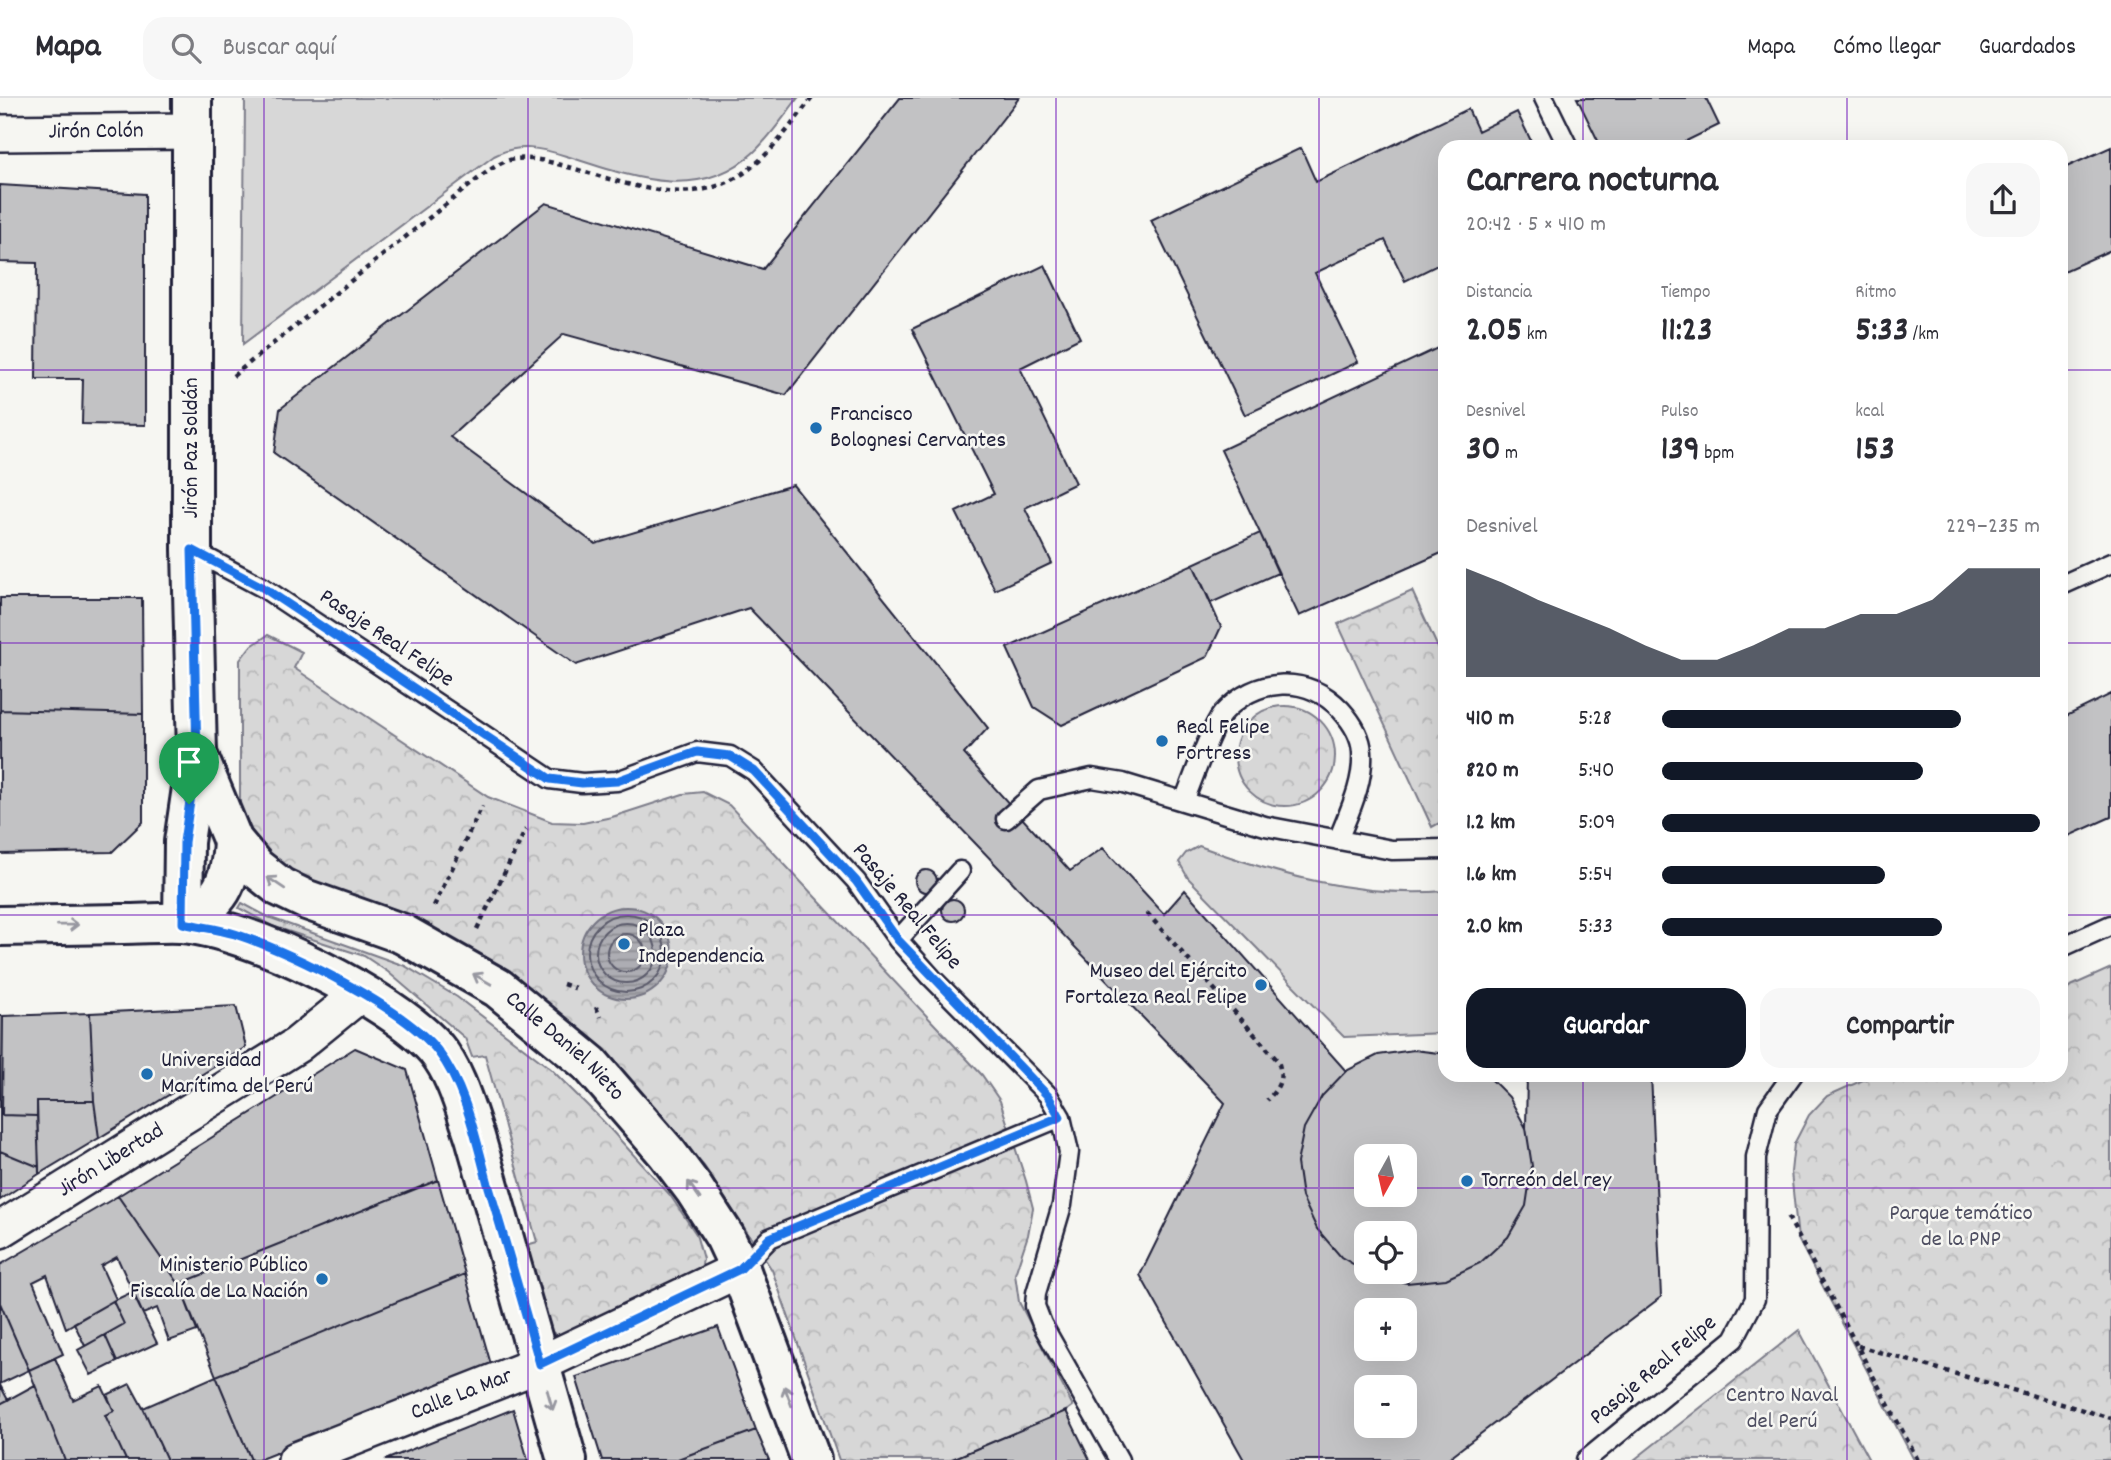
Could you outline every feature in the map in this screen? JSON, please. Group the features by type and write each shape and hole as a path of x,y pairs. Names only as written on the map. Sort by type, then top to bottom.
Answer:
{"street":[{"name":"Jirón Paz Soldán","path":"183,923 184,842 197,754 192,550 191,114"},
{"name":"Jirón Colón","path":"0,133 191,114"},
{"name":"Calle Daniel Nieto","path":"197,754 233,841 256,868 280,887 307,900 403,934 499,988 590,1064 667,1153 725,1237 740,1269 811,1460"},
{"path":"183,923 205,910 223,891 232,866 233,841"},
{"path":"0,926 183,923 233,934 279,951 361,993 401,1018 437,1050 458,1088 475,1137 567,1460"},
{"name":"Jirón Libertad","path":"0,1230 297,1045 361,993"},
{"name":"Calle La Mar","path":"296,1460 540,1364 740,1269"}],"lane":[{"path":"1544,98 1565,140"},
{"name":"Pasaje Real Felipe","path":"192,550 262,587 550,779 582,783 617,781 697,752 730,756 754,771 856,881 898,940 1048,1096 1060,1117 1069,1152 1062,1205 1036,1293 1035,1306 1042,1324 1119,1460"},
{"path":"2068,582 2111,563"},
{"path":"1184,801 1221,715 1245,694 1273,684 1305,686 1328,696 1352,721 1362,750 1360,779 1338,840"},
{"path":"1006,819 1039,790 1092,778 1123,782 1265,826 1392,849 1438,849"},
{"path":"898,940 960,871"},
{"path":"2068,944 2111,925"},
{"name":"Pasaje Real Felipe","path":"1586,1460 1734,1339 1755,1299 1756,1157 1768,1109 1787,1082"},
{"path":"740,1269 770,1238 1060,1117"}],"path":[{"path":"192,410 491,170 513,159 538,159 661,192 699,192 734,178 754,165 773,147 812,98"},
{"path":"431,913 482,806"},
{"path":"474,935 526,829"},
{"path":"1147,913 1278,1062 1282,1076 1280,1084 1267,1100"},
{"path":"1788,1216 1918,1460"},
{"path":"1857,1346 2111,1418"}],"green space":[{"path":"245,98 798,98 754,152 732,168 710,177 663,181 614,171 539,149 521,148 503,152 494,156 243,344"},
{"path":"1412,591 1438,648 1438,824 1432,827 1338,624"},
{"path":"268,635 302,652 294,668 488,797 552,822 583,823 612,817 683,794 703,792 729,805 982,1075 1000,1101 1033,1208 1028,1235 1015,1274 1019,1302 1073,1406 950,1460 839,1460 772,1270 704,1166 613,1064 530,988 467,949 389,907 310,883 276,865 257,847 240,809 240,660 250,647"},
{"path":"1275,706 1295,706 1321,720 1332,737 1335,756 1332,775 1321,792 1295,806 1275,806 1257,798 1243,784 1235,766 1235,746 1243,728 1257,714"},
{"path":"1199,846 1289,875 1320,882 1382,891 1438,891 1438,1033 1344,1037 1188,878 1179,862 1186,853"},
{"path":"242,903 268,917 405,966 457,997 551,1069 670,1195 696,1234 703,1259 700,1275 558,1336 548,1329 523,1246 537,1242 485,1055 472,1057 465,1038 388,972 364,956 272,926 239,908"},
{"name":"Parque temático de la PNP","path":"2111,968 2111,1460 1914,1460 1798,1239 1791,1172 1794,1144 1809,1115 1827,1096 1858,1082 2068,1082 2068,987"},
{"name":"Centro Naval del Perú","path":"1799,1330 1869,1460 1634,1460"}],"water":[{"path":"626,907 643,911 658,921 668,936 672,953 668,970 658,985 643,995 626,999 609,995 594,985 584,970 580,953 584,936 594,921 609,911"}],"building":[{"path":"900,98 1019,98 786,395 564,334 450,437 595,544 793,485 988,728 964,754 1070,871 1103,848 1164,914 1185,890 1346,1071 1322,1096 1304,1128 1297,1163 1302,1197 1317,1229 1341,1257 1354,1265 1354,1284 1417,1284 1446,1279 1480,1263 1508,1237 1526,1206 1532,1166 1526,1128 1527,1082 1651,1082 1661,1297 1446,1460 1244,1460 1140,1275 1225,1103 749,608 576,665 274,453 280,409 546,203 763,269"},
{"path":"1577,98 1706,98 1719,125 1688,140 1598,140"},
{"path":"1468,109 1478,131 1517,112 1531,140 1438,140 1438,265 1405,281 1385,240 1315,273 1358,362 1245,415 1151,220 1301,148 1316,182"},
{"path":"2111,147 2111,250 2068,269 2068,166"},
{"path":"0,185 145,194 145,425 82,424 83,379 36,379 37,263 0,262"},
{"path":"1045,265 1080,338 1020,368 1076,483 1025,508 1052,563 995,590 956,512 994,494 912,329"},
{"path":"1438,348 1438,555 1299,616 1221,450"},
{"path":"1260,533 1278,573 1211,603 1193,564"},
{"path":"1193,564 1221,627 1207,657 1062,725 1034,707 1007,648"},
{"path":"0,598 142,598 143,714 0,710"},
{"path":"2111,694 2111,817 2068,836 2068,715"},
{"path":"0,710 143,714 143,822 112,852 0,854"},
{"path":"926,870 934,873 937,881 934,889 926,892 918,889 915,881 918,873"},
{"path":"953,899 961,902 964,910 961,918 953,921 945,918 942,910 945,902"},
{"name":"Universidad Marítima del Perú","path":"236,1006 246,1047 99,1138 94,1101 90,1013"},
{"path":"90,1013 94,1101 37,1101 37,1116 2,1115 3,1016"},
{"path":"0,1016 3,1016 2,1115 0,1115"},
{"path":"355,1048 407,1070 438,1180 179,1284 118,1196"},
{"name":"Torreón del rey","path":"1414,1050 1438,1053 1438,1082 1494,1082 1509,1097 1526,1128 1532,1166 1526,1206 1508,1237 1480,1263 1446,1279 1417,1282 1417,1221 1354,1221 1354,1264 1341,1257 1317,1229 1302,1197 1297,1163 1304,1128 1322,1096 1346,1071 1378,1055"},
{"path":"37,1101 94,1101 99,1138 39,1174"},
{"path":"0,1115 37,1116 39,1167 0,1151"},
{"path":"0,1151 39,1167 39,1174 0,1200"},
{"name":"Ministerio Público Fiscalía de La Nación","path":"438,1180 465,1274 216,1376 179,1284"},
{"path":"118,1196 179,1284 197,1331 169,1341 157,1308 143,1314 117,1257 101,1266 116,1299 66,1328 47,1275 33,1282 63,1354 29,1370 0,1303 0,1265"},
{"path":"465,1274 492,1368 258,1460 251,1460 216,1376"},
{"path":"132,1292 157,1343 117,1362 105,1335 124,1324 113,1301"},
{"path":"113,1301 124,1324 85,1346 74,1323"},
{"path":"0,1303 29,1370 0,1384"},
{"path":"718,1327 756,1430 675,1460 602,1460 576,1377"},
{"path":"105,1335 117,1362 91,1375 78,1350"},
{"path":"55,1358 73,1400 102,1386 114,1411 105,1415 126,1460 65,1460 29,1370"},
{"path":"216,1376 251,1460 167,1460 143,1408"},
{"path":"130,1384 167,1460 126,1460 105,1415 114,1411 107,1395"},
{"path":"0,1385 8,1400 0,1404"},
{"path":"35,1385 65,1460 0,1460 0,1404"},
{"path":"513,1409 528,1460 385,1460"},
{"path":"1066,1411 1090,1460 950,1460"},
{"path":"756,1430 769,1460 675,1460"}],"place":[{"name":"Francisco Bolognesi Cervantes","path":"816,428"},
{"name":"Real Felipe Fortress","path":"1162,741"},
{"name":"Plaza Independencia","path":"624,944"},
{"name":"Museo del Ejército Fortaleza Real Felipe","path":"1261,985"},
{"name":"Universidad Marítima del Perú","path":"147,1074"},
{"name":"Torreón del rey","path":"1467,1181"},
{"name":"Ministerio Público Fiscalía de La Nación","path":"322,1279"}],"route":[{"path":"192,550 262,587 550,779 582,783 617,781 697,752 730,756 754,771 856,881 898,940 932,978 1048,1096 1060,1117 770,1238 740,1269 540,1364 475,1137 458,1088 437,1050 401,1018 361,993 279,951 233,934 183,923 184,842 189,804 197,754 192,550"}]}
